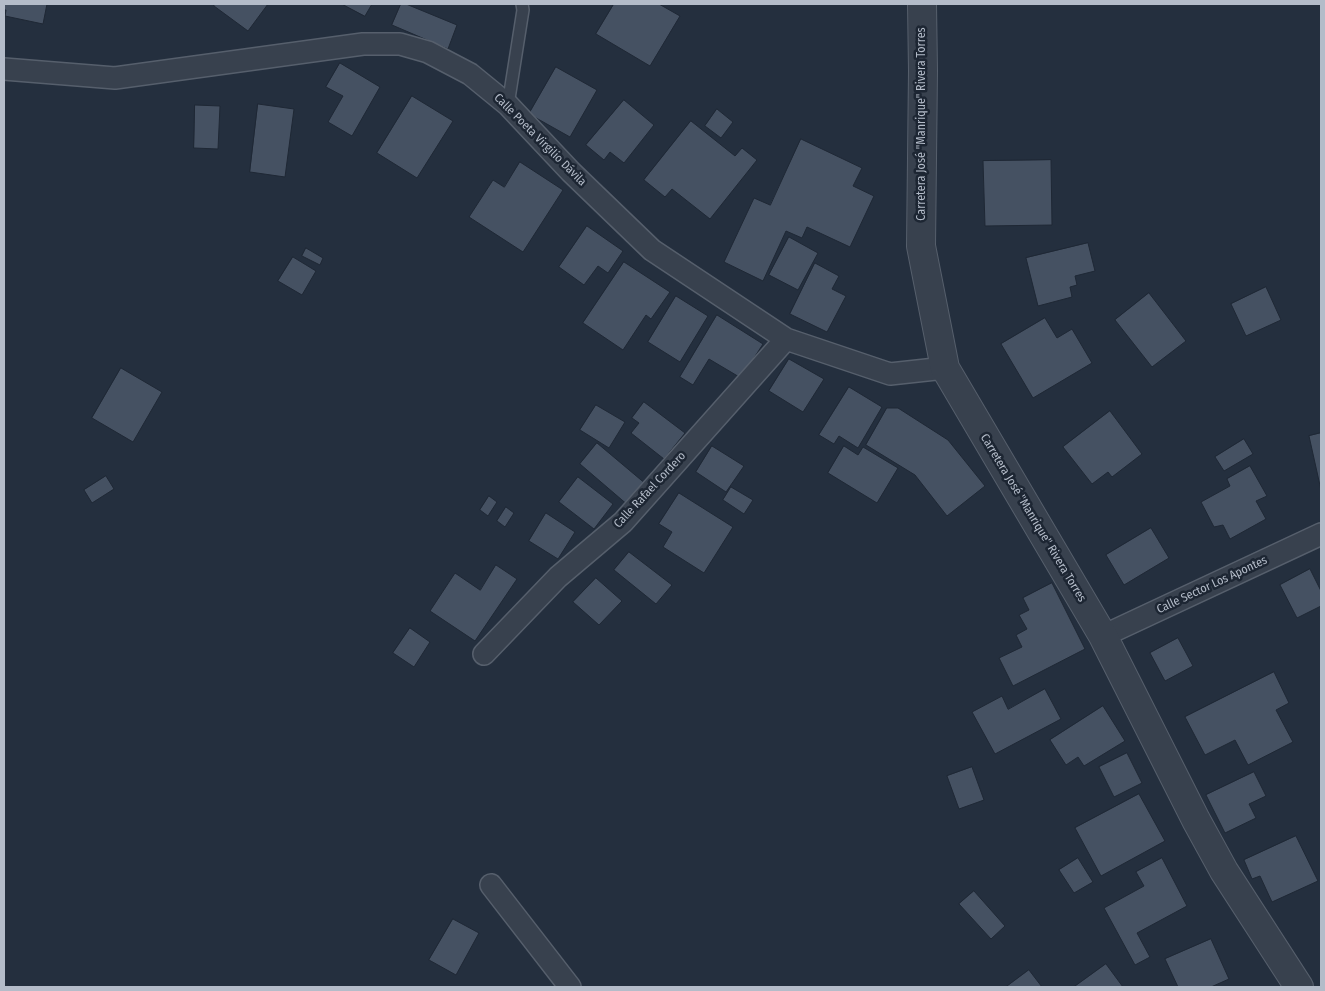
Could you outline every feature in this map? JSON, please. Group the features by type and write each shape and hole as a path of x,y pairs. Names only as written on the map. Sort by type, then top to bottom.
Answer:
{"street":[{"name":"Carretera José \"Manrique\" Rivera Torres","path":"922,4 921,246 945,368 1103,636 1196,820 1224,871 1299,987"},
{"name":"Calle Poeta Virgilio Dávila","path":"4,69 114,78 363,44 400,44 428,52 470,74 508,105 571,172 652,250 786,339 890,374 945,368"},
{"name":"Calle Rafael Cordero","path":"484,654 558,577 622,522 786,339"},
{"name":"Calle Sector Los Apontes","path":"1103,636 1321,534"},
{"path":"491,885 570,987"}],"lane":[{"path":"508,105 523,10 522,4"}],"building":[{"path":"4,4 47,4 43,24 5,16"},
{"path":"215,4 268,4 248,31 214,6"},
{"path":"342,4 372,4 365,16"},
{"path":"401,4 406,4 457,25 448,49 392,25"},
{"path":"614,4 659,4 680,16 650,66 596,34"},
{"path":"340,63 380,87 352,136 328,122 343,96 326,87"},
{"path":"556,67 597,90 570,137 529,114"},
{"path":"412,96 453,121 417,178 377,153"},
{"path":"624,100 654,125 624,163 610,152 604,160 586,145"},
{"path":"258,104 294,109 285,177 250,172"},
{"path":"195,105 220,106 218,149 194,148"},
{"path":"717,109 733,122 721,138 705,126"},
{"path":"691,121 735,156 742,148 757,160 710,219 672,189 665,197 644,180"},
{"path":"801,139 862,168 853,186 874,196 850,247 807,227 802,238 786,231 763,281 724,262 754,198 770,205"},
{"path":"1051,160 1052,225 985,226 983,161"},
{"path":"520,162 563,190 523,252 469,217 493,180 504,187"},
{"path":"587,226 623,251 608,273 598,266 584,285 559,267"},
{"path":"789,237 818,253 798,290 769,275"},
{"path":"1088,243 1095,271 1075,276 1077,285 1070,287 1072,297 1038,306 1026,258"},
{"path":"306,248 323,258 320,265 302,256"},
{"path":"293,257 316,271 302,295 278,281"},
{"path":"624,262 670,292 651,319 646,315 623,350 583,323"},
{"path":"815,263 839,276 832,289 846,296 827,332 790,314"},
{"path":"1266,287 1281,320 1246,336 1231,304"},
{"path":"1149,293 1186,341 1152,367 1115,320"},
{"path":"676,296 708,316 680,362 648,342"},
{"path":"717,315 763,344 741,378 709,359 693,385 680,377"},
{"path":"1045,318 1057,338 1072,329 1092,363 1033,398 1001,344"},
{"path":"789,359 824,379 803,412 769,391"},
{"path":"121,368 162,392 133,442 92,418"},
{"path":"849,387 882,407 858,448 839,436 834,444 819,435"},
{"path":"644,402 685,433 664,459 631,433 639,423 632,418"},
{"path":"596,405 625,422 609,448 580,430"},
{"path":"887,408 898,408 948,440 985,486 947,516 915,475 866,445"},
{"path":"1110,411 1142,454 1112,477 1108,472 1092,484 1063,447"},
{"path":"1321,433 1321,490 1309,436"},
{"path":"1244,439 1253,454 1224,471 1215,457"},
{"path":"597,443 647,485 629,506 580,464"},
{"path":"712,446 744,466 726,492 696,472"},
{"path":"844,446 858,455 863,447 898,468 877,503 828,473"},
{"path":"1250,466 1267,496 1256,501 1266,519 1230,539 1223,525 1214,527 1201,502 1230,486 1227,479"},
{"path":"106,476 114,489 92,503 84,490"},
{"path":"578,477 613,504 594,529 559,502"},
{"path":"731,487 753,500 744,514 723,500"},
{"path":"679,493 733,527 704,573 663,547 672,532 659,524"},
{"path":"489,496 497,502 488,516 480,510"},
{"path":"506,507 514,513 505,527 497,521"},
{"path":"546,513 575,532 558,559 529,541"},
{"path":"1151,528 1169,558 1124,585 1106,555"},
{"path":"629,552 672,585 656,604 614,570"},
{"path":"496,565 517,579 475,641 430,611 455,573 480,590"},
{"path":"1310,569 1321,591 1321,606 1297,618 1280,585"},
{"path":"596,578 622,601 599,625 573,602"},
{"path":"1052,583 1085,649 1013,686 999,658 1022,647 1016,635 1027,629 1019,615 1029,610 1023,598"},
{"path":"410,628 430,642 414,667 393,653"},
{"path":"1178,638 1193,666 1165,681 1150,653"},
{"path":"1274,672 1289,703 1276,710 1293,742 1248,765 1235,740 1205,755 1185,717"},
{"path":"1045,689 1061,719 995,754 972,712 1002,696 1008,709"},
{"path":"1103,706 1125,741 1084,766 1078,757 1066,765 1050,740"},
{"path":"1127,753 1142,783 1114,797 1099,767"},
{"path":"972,767 984,800 959,809 947,776"},
{"path":"1254,772 1266,796 1249,804 1256,818 1225,833 1206,795"},
{"path":"1139,794 1165,841 1101,876 1075,828"},
{"path":"1296,836 1318,881 1272,902 1260,876 1252,879 1244,860"},
{"path":"1078,858 1093,882 1074,893 1059,870"},
{"path":"1162,858 1187,906 1137,933 1150,957 1135,965 1104,908 1144,886 1136,872"},
{"path":"974,891 1005,926 991,939 959,904"},
{"path":"453,919 479,933 456,975 429,960"},
{"path":"1211,939 1229,979 1211,987 1178,987 1165,959"},
{"path":"1106,964 1123,987 1074,987"},
{"path":"1029,970 1042,987 1006,987"}]}
